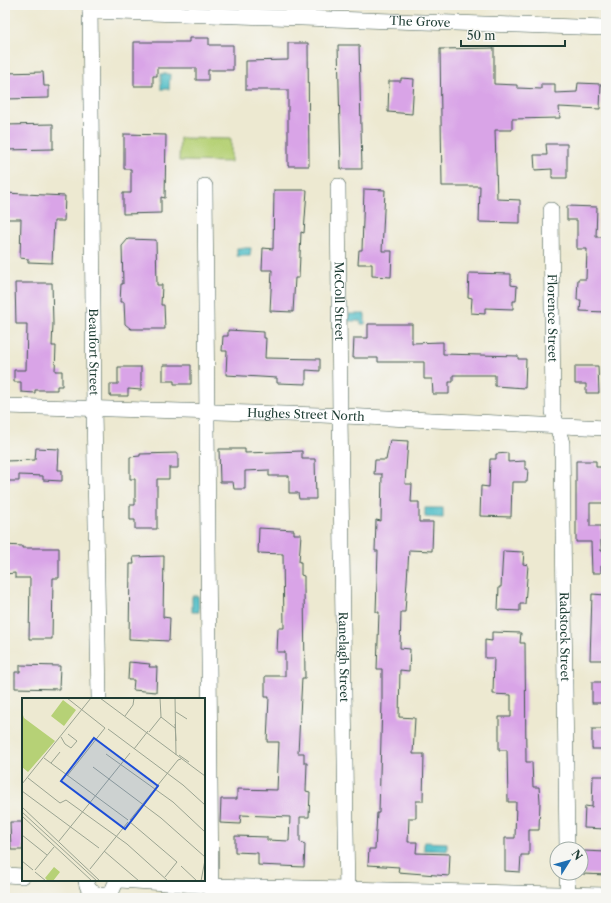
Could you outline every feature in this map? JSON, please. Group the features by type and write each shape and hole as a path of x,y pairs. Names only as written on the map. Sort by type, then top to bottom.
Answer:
{"street":[{"name":"The Grove","path":"90,8 606,28"},
{"name":"Beaufort Street","path":"90,8 94,408 99,698"},
{"path":"205,186 211,892"},
{"name":"McColl Street","path":"338,186 340,416"},
{"name":"Florence Street","path":"550,210 553,412 558,426"},
{"name":"Hughes Street North","path":"5,406 340,416 606,428"},
{"name":"Ranelagh Street","path":"340,416 347,893"},
{"name":"Radstock Street","path":"558,426 562,443 567,841"},
{"path":"5,875 22,876"},
{"path":"86,881 89,889 95,894 102,896 112,891 117,881"},
{"path":"128,881 211,892 568,896 606,895"},
{"path":"567,881 568,896"}],"green space":[{"path":"180,138 231,139 231,162 179,161"}],"water":[{"path":"161,74 170,74 169,89 161,89"},
{"path":"237,248 251,248 250,256 237,256"},
{"path":"349,314 365,314 365,324 361,324 361,321 348,321"},
{"path":"425,508 443,508 443,518 425,517"},
{"path":"192,596 198,596 199,612 192,612"},
{"path":"424,842 447,843 447,851 424,850"}],"building":[{"path":"189,38 209,38 209,45 233,45 233,70 208,70 208,80 196,80 196,68 157,68 157,76 153,76 153,86 134,86 134,42 189,42"},
{"path":"288,43 308,43 309,166 288,166 288,90 246,90 246,61 288,60"},
{"path":"338,45 359,45 362,169 341,169"},
{"path":"494,48 494,84 517,85 517,88 541,89 541,84 555,84 555,93 577,92 578,83 601,84 600,109 559,107 560,118 512,119 512,130 495,130 497,199 520,200 520,223 479,222 480,186 442,186 440,49"},
{"path":"43,72 44,86 49,86 49,98 5,99 5,73"},
{"path":"401,78 414,79 412,114 388,112 389,81 401,81"},
{"path":"53,124 53,149 5,150 5,125"},
{"path":"124,134 166,135 165,198 161,197 161,213 123,214 123,193 131,193 131,169 124,169"},
{"path":"546,144 567,144 567,178 552,178 552,169 535,170 534,155 547,155"},
{"path":"364,189 385,190 382,251 392,251 391,277 372,276 372,264 358,264 359,250 362,250"},
{"path":"274,190 307,190 304,233 301,232 299,278 295,278 293,312 270,311 272,270 262,270 263,248 273,249"},
{"path":"5,193 65,196 64,221 54,221 52,263 28,262 28,259 20,258 21,219 5,219"},
{"path":"567,206 597,207 596,237 605,237 606,312 580,311 581,300 577,300 578,279 586,279 587,249 577,249 577,220 567,220"},
{"path":"128,239 156,240 157,285 162,285 161,305 164,305 165,329 131,329 125,324 124,302 120,302 121,284 123,284 122,246"},
{"path":"469,273 511,274 511,285 517,286 516,301 513,301 513,309 485,308 485,314 471,313 472,298 468,297"},
{"path":"15,283 52,283 52,346 56,346 55,371 62,371 62,386 57,386 57,390 35,390 35,393 21,392 21,382 14,382 14,370 26,370 27,324 16,324"},
{"path":"368,324 412,324 412,343 443,342 443,354 518,356 518,359 526,359 525,388 495,386 495,375 453,375 453,382 449,382 449,394 433,394 432,379 424,379 424,362 378,362 378,358 353,358 354,338 368,338"},
{"path":"228,330 264,332 264,338 266,338 265,358 320,359 320,371 306,370 306,384 277,383 277,378 226,375 227,351 222,351 223,336 228,336"},
{"path":"163,365 191,365 191,384 174,384 174,381 163,381"},
{"path":"575,366 598,366 599,393 586,393 586,384 575,384"},
{"path":"118,367 141,367 141,390 128,389 128,396 110,396 110,384 118,384"},
{"path":"390,440 408,441 405,484 412,484 411,502 419,502 419,522 433,522 432,551 409,550 405,612 401,612 400,648 410,649 409,671 400,670 399,717 415,718 413,754 424,754 423,801 416,801 416,818 409,818 408,842 417,842 416,853 450,854 449,876 398,872 399,867 368,865 369,849 375,849 377,813 379,813 382,701 382,669 377,669 379,612 376,612 378,551 375,551 376,520 381,521 382,474 374,474 375,460 386,460"},
{"path":"36,448 59,449 58,470 62,470 62,481 43,480 43,476 19,475 19,481 5,481 5,461 35,460"},
{"path":"219,449 245,449 245,453 302,451 302,459 315,459 316,499 299,499 298,493 289,493 289,476 269,476 269,470 245,471 245,489 234,489 233,482 220,482"},
{"path":"178,453 178,468 169,468 169,479 157,479 157,529 135,529 135,520 130,520 130,505 135,505 135,479 130,479 130,457 140,456 140,454"},
{"path":"508,453 508,462 525,461 525,469 528,469 527,482 512,482 511,517 480,516 481,486 489,487 490,459 496,459 496,454"},
{"path":"576,461 596,461 596,467 605,467 605,503 590,503 590,526 601,526 601,551 606,550 606,566 601,566 601,573 592,573 591,542 576,542"},
{"path":"259,528 294,530 294,534 301,534 299,562 301,562 301,575 304,576 305,678 302,678 298,753 304,753 304,763 307,763 306,791 310,792 309,817 300,817 300,842 305,844 304,867 258,865 258,853 235,852 235,836 267,837 267,840 289,841 290,817 241,815 240,824 220,823 221,799 237,799 237,789 277,790 279,742 267,742 269,697 265,697 265,676 285,676 285,652 277,652 278,628 284,628 283,554 258,553"},
{"path":"5,545 22,546 22,548 59,548 59,578 53,578 52,639 29,639 30,578 15,578 15,573 5,574"},
{"path":"503,551 524,552 523,564 528,565 525,604 520,604 520,611 498,610"},
{"path":"164,556 163,617 170,618 169,641 129,639 130,564 134,564 133,557"},
{"path":"592,594 606,595 606,660 590,660"},
{"path":"492,632 521,633 520,643 525,643 526,762 532,762 533,787 539,787 540,801 539,830 529,830 529,855 521,855 520,872 505,871 505,838 515,838 516,802 508,802 507,750 499,750 499,717 511,717 511,695 493,694 494,658 485,658 485,640 492,641"},
{"path":"129,662 150,664 149,667 157,667 156,692 133,690 134,680 128,680"},
{"path":"20,665 60,666 59,689 15,688 15,672 20,672"},
{"path":"592,682 606,682 606,703 592,703"},
{"path":"592,729 606,729 606,749 592,749"},
{"path":"593,776 606,776 606,829 584,828 585,806 592,807"},
{"path":"10,822 22,822 22,850 11,850"},
{"path":"589,851 606,852 606,875 589,874"}]}
